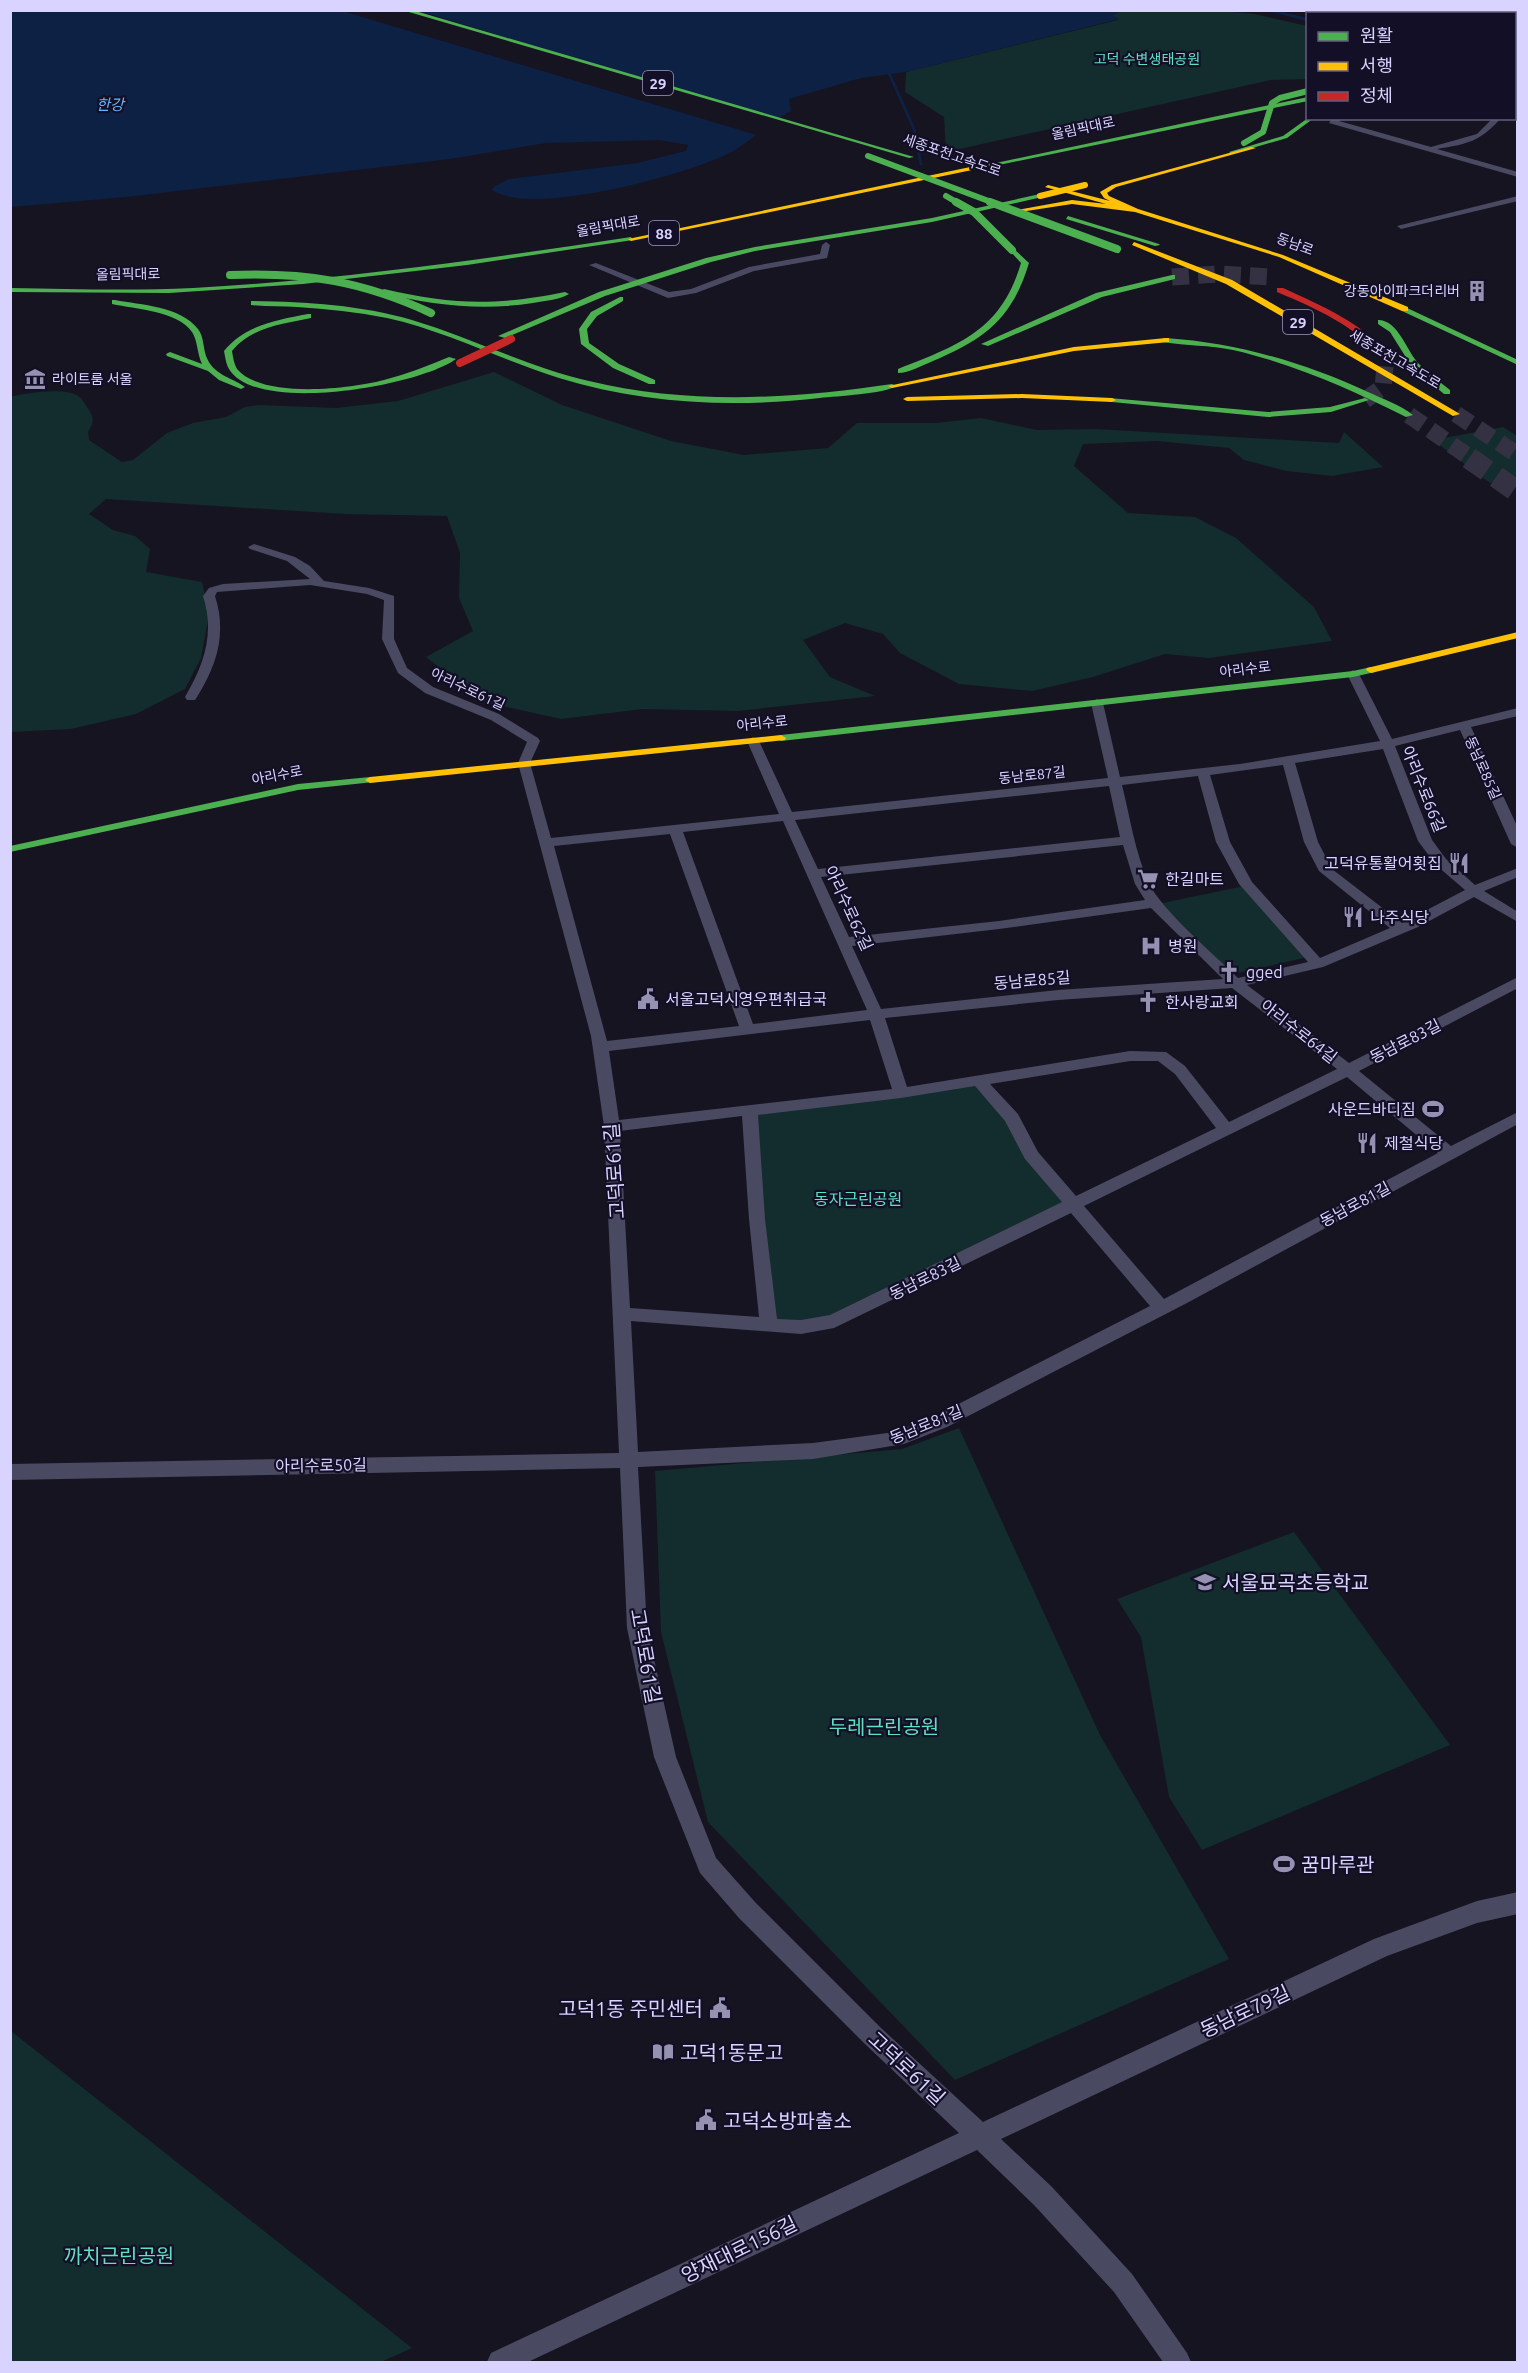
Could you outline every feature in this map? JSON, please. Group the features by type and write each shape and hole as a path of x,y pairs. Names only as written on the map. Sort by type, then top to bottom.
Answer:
{"main road":[{"name":"세종포천고속도로","path":"404,10 799,123 985,183"},
{"name":"세종포천고속도로","path":"389,14 868,156 1197,280 1281,329"},
{"name":"올림픽대로","path":"10,290 191,290 328,280 543,254 643,237 1126,135 1286,88 1305,94"},
{"path":"1136,210 1106,197 1103,192 1114,186 1249,146 1267,130 1272,104 1281,98 1305,94"},
{"name":"올림픽대로","path":"10,301 169,300 352,288 449,278 559,262 1306,110"},
{"path":"10,280 266,273 322,276 445,306 489,307 533,302 709,260 836,241 1045,194 1095,180 1285,137 1308,120"},
{"path":"1095,180 1249,146"},
{"path":"868,156 974,212 1025,263 1024,283 998,322 960,346 902,371"},
{"name":"세종포천고속도로","path":"1005,191 1068,218 1140,243 1228,282 1461,411 1415,365 1393,331 1366,311"},
{"name":"동남로","path":"1045,194 1136,210 1252,246 1329,274 1517,362"},
{"path":"507,338 574,310 729,262 1056,202 1136,210"},
{"path":"642,252 675,240"},
{"path":"1140,243 1252,278"},
{"path":"960,346 1008,278 1012,250"},
{"path":"576,269 619,260"},
{"path":"111,301 171,315 196,332 204,365 235,385 262,392 326,395 405,385 602,294 709,260"},
{"path":"449,278 472,277"},
{"path":"669,279 612,302 594,314 583,329 585,344 602,359 625,373 673,394 776,393 818,389 902,371 950,358 1098,294 1128,284 1173,277"},
{"path":"1305,284 1271,281 1354,326 1377,343 1386,357"},
{"path":"381,290 545,361 673,394 731,407 846,407"},
{"path":"169,300 342,308 380,314 423,327 550,373 673,394 741,401 1053,398 1156,404 1238,416 1286,418 1323,414 1365,400"},
{"path":"423,327 333,315 287,320 245,335 231,346 226,358 229,369 238,377 254,383 326,390 397,381 456,361"},
{"path":"196,332 194,343 189,348 170,354 209,369"},
{"path":"741,401 793,398 907,384 1087,345 1150,340 1211,344 1274,356 1330,376 1409,415 1338,366"},
{"path":"892,406 1002,404 1053,398"},
{"name":"아리수로","path":"10,849 298,787 753,741 1353,674 1518,635"}],"street":[{"path":"1334,120 1332,121 1518,175"},
{"path":"1425,147 1469,141 1480,136 1496,120"},
{"path":"1401,226 1518,198"},
{"path":"593,265 655,291 668,295 680,294 734,274 824,256 836,241"},
{"path":"254,547 293,559 308,567 320,583"},
{"name":"아리수로61길","path":"191,697 201,681 215,640 216,618 209,596 213,590 223,587 275,583 320,583 369,591 390,598 388,639 402,670 429,690 495,717 534,741 524,763"},
{"name":"아리수로66길","path":"1353,674 1388,744 1425,841 1441,862 1474,891 1518,918"},
{"name":"아리수로64길","path":"1097,703 1128,840 1142,884 1154,903 1235,983 1348,1070 1449,1153"},
{"name":"동남로87길","path":"545,843 1203,772 1388,744 1518,712"},
{"name":"동남로85길","path":"1464,725 1518,844"},
{"name":"아리수로62길","path":"753,741 876,1014 901,1093"},
{"path":"1288,760 1311,842 1326,871 1400,929"},
{"name":"고덕로61길","path":"524,763 601,1047 612,1126 631,1460 637,1628 665,1757 708,1865 747,1910 1043,2196 1123,2283 1178,2362"},
{"path":"1203,772 1223,842 1246,884 1318,964"},
{"path":"675,828 748,1030"},
{"path":"813,874 1128,840"},
{"name":"동남로85길","path":"601,1047 1058,995 1235,983 1318,964 1400,929 1474,891 1518,872"},
{"path":"845,942 999,925 1154,903"},
{"name":"동남로83길","path":"622,1314 801,1327 834,1321 1074,1206 1348,1070 1518,982"},
{"path":"612,1126 901,1093 1130,1056 1161,1056 1180,1070 1226,1129"},
{"path":"978,1080 1012,1118 1031,1155 1161,1307"},
{"path":"750,1110 757,1219 769,1325"},
{"name":"동남로81길","path":"631,1460 813,1451 897,1439 940,1422 1518,1117"},
{"name":"아리수로50길","path":"10,1472 631,1460"},
{"name":"동남로79길","path":"980,2137 1382,1947 1477,1912 1518,1904"},
{"name":"양재대로156길","path":"500,2362 980,2137"}],"green space":[{"name":"고덕 수변생태공원","path":"1121,11 1219,11 1255,14 1306,26 1306,79 1271,80 946,152 944,117 905,92 906,72 1118,20 1112,15"},
{"path":"494,372 562,405 671,441 744,455 828,448 857,423 936,423 981,418 1037,430 1096,429 1339,443 1344,432 1383,467 1332,476 1287,471 1244,460 1229,448 1157,441 1083,444 1074,466 1128,513 1195,517 1236,538 1314,607 1332,641 1209,658 1165,654 1093,677 1032,691 959,684 900,653 883,634 845,623 803,640 830,677 875,696 738,711 643,709 561,719 484,702 426,657 473,631 459,598 460,553 447,516 345,514 106,499 89,514 113,530 135,536 150,549 146,572 202,582 209,614 201,658 185,689 136,714 71,729 11,732 10,397 57,391 75,394 81,398 93,419 88,432 89,440 122,462 133,460 167,433 193,423 226,417 245,407 259,405 336,408 398,401"},
{"path":"1503,427 1517,436 1517,477 1490,483 1433,440"},
{"path":"1244,886 1308,957 1225,976 1158,904"},
{"name":"동자근린공원","path":"978,1080 1075,1206 834,1321 769,1325 750,1110"},
{"name":"두레근린공원","path":"959,1428 1100,1735 1229,1959 955,2080 708,1822 661,1632 655,1471 902,1449"},
{"path":"1294,1532 1450,1745 1202,1850 1169,1797 1141,1637 1117,1599"},
{"name":"까치근린공원","path":"10,2031 412,2348 381,2362 11,2362"}],"water":[{"name":"한강","path":"10,11 1121,11 1112,15 1119,19 906,72 861,78 789,99 791,111 723,156 674,174 606,191 538,199 511,197 492,190 509,179 637,163 686,151 688,145 659,140 546,143 450,159 126,197 11,207"}],"pier":[{"path":"342,11 419,11 781,120 760,136"}],"waterway":[{"path":"1270,10 1306,19"},
{"path":"889,73 914,129 921,164"}],"tunnel":[{"path":"1172,277 1218,274 1271,277"},
{"path":"1365,400 1383,387 1386,357"},
{"path":"1456,414 1518,455"},
{"path":"1409,415 1472,459"},
{"path":"1469,458 1518,492"}],"traffic: fast":[{"path":"404,10 911,157"},
{"path":"1244,143 1263,132 1272,103 1280,98 1306,92"},
{"path":"994,164 1306,99"},
{"path":"1232,152 1285,137 1308,120"},
{"path":"868,156 1117,249"},
{"path":"946,196 974,212 1012,250"},
{"path":"502,336 602,294 709,260 755,249 932,220 1040,196"},
{"path":"1068,218 1157,245"},
{"path":"10,290 101,292 192,290 303,282 522,256 631,239"},
{"path":"901,371 962,344 995,321 1008,305 1018,286 1025,263 1012,250"},
{"path":"230,275 285,274 334,279 381,291 431,313"},
{"path":"985,344 1099,295 1172,277"},
{"path":"384,291 433,302 474,306 494,306 565,294"},
{"path":"620,299 594,314 583,329 585,344 616,366 652,382"},
{"path":"115,302 155,310 183,320 196,331 203,358 211,370 228,382 241,387"},
{"path":"254,303 331,307 388,316 430,328 564,377 625,391 663,396 701,399 777,399 892,386"},
{"path":"1405,309 1518,363"},
{"path":"308,316 264,326 244,336 228,351 232,368 246,380 266,387 318,391 382,383 452,359"},
{"path":"1381,322 1393,331 1415,365 1447,392"},
{"path":"1166,340 1199,342 1292,364 1351,387 1409,415"},
{"path":"170,354 209,369"},
{"path":"1112,400 1238,414 1268,415 1299,414 1365,400"},
{"path":"781,738 1353,674 1371,670"},
{"path":"10,849 298,787 370,780"}],"traffic: slow":[{"path":"1020,210 1072,202 1136,210 1106,197 1103,192 1114,186 1253,148"},
{"path":"631,239 994,164"},
{"path":"1040,196 1085,185"},
{"path":"1048,187 1136,210 1281,256 1405,309"},
{"path":"1134,244 1229,282 1456,414"},
{"path":"892,386 1074,349 1166,340"},
{"path":"907,399 1022,396 1112,400"},
{"path":"1371,670 1518,635"},
{"path":"370,780 781,738"}],"traffic: jam":[{"path":"1280,290 1324,309 1351,325 1364,334 1386,357"},
{"path":"460,363 511,339"}],"place":[{"name":"강동아이파크더리버","path":"1477,291"},
{"name":"라이트룸 서울","path":"35,379"},
{"name":"고덕유통활어횟집","path":"1459,863"},
{"name":"한길마트","path":"1148,879"},
{"name":"나주식당","path":"1353,917"},
{"name":"병원","path":"1151,946"},
{"name":"gged","path":"1229,972"},
{"name":"서울고덕시영우편취급국","path":"648,999"},
{"name":"한사랑교회","path":"1148,1002"},
{"name":"사운드바디짐","path":"1433,1109"},
{"name":"제철식당","path":"1367,1143"},
{"name":"서울묘곡초등학교","path":"1205,1582"},
{"name":"꿈마루관","path":"1284,1864"},
{"name":"고덕1동 주민센터","path":"720,2008"},
{"name":"고덕1동문고","path":"663,2052"},
{"name":"고덕소방파출소","path":"706,2120"}]}
